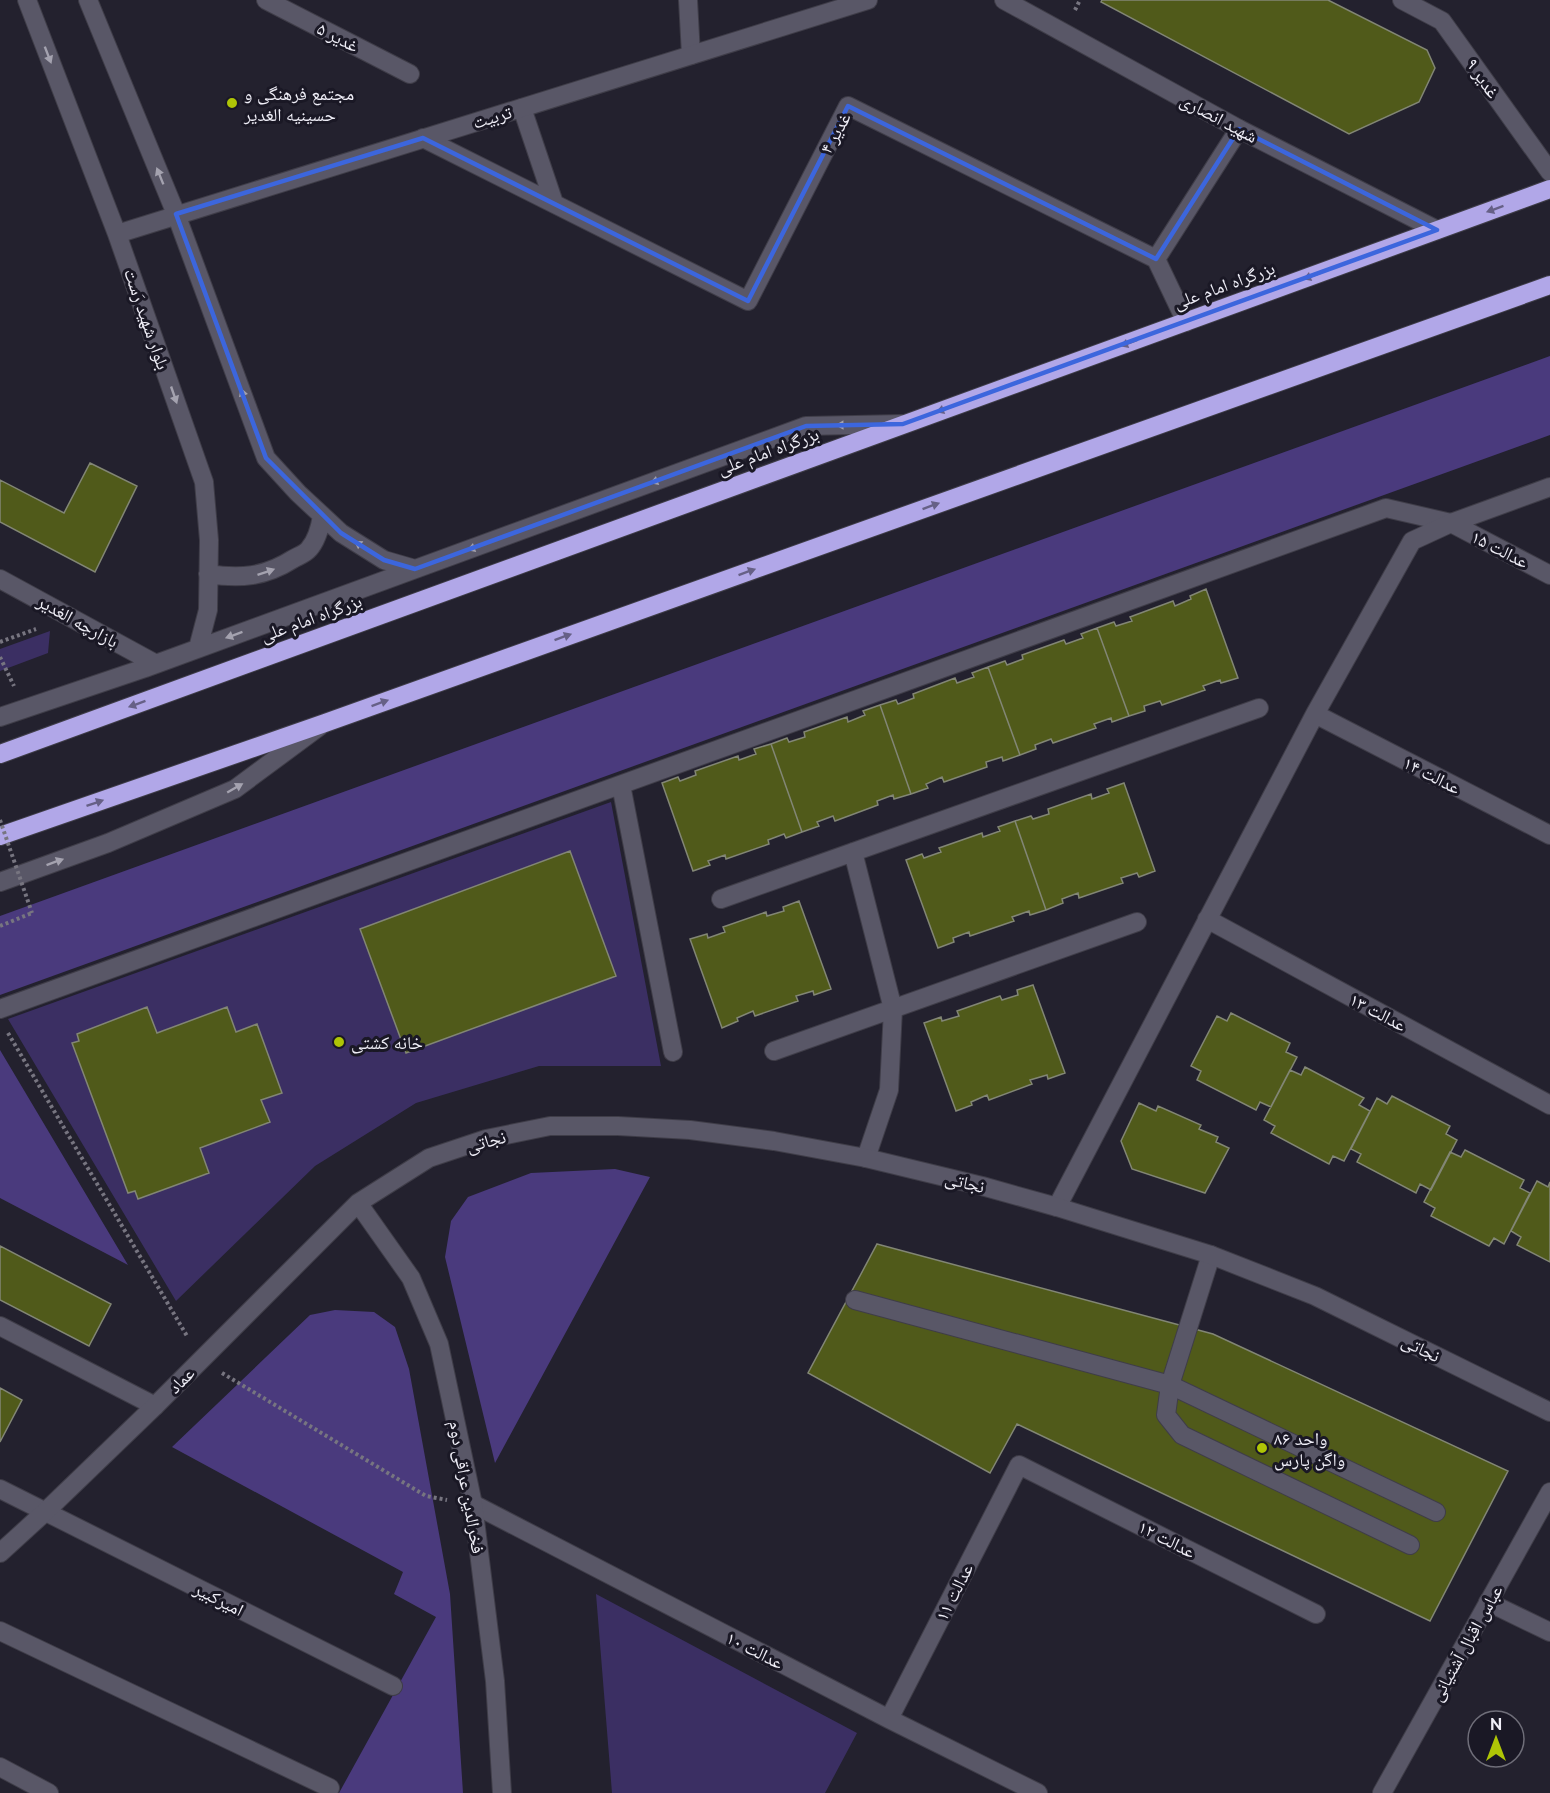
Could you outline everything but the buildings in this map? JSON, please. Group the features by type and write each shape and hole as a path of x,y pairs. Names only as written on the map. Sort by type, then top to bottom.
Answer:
{"highway":[{"name":"بزرگراه امام علی","path":"0,754 1550,189"},
{"path":"0,836 325,723 1550,285"}],"street":[{"name":"بلوار شهید رَست","path":"27,0 117,234 204,482 209,540 208,610 198,648"},
{"path":"88,0 176,214 266,458 298,493 342,533 384,560 415,569"},
{"path":"688,0 691,55"},
{"name":"شهید انصاری","path":"1005,0 1239,129 1437,230"},
{"name":"غدیر ۹","path":"1402,0 1442,21 1550,172"},
{"name":"تربیت","path":"117,234 691,55 856,1"},
{"name":"غدیر ۵","path":"275,2 410,74"},
{"name":"غدیر ۴","path":"423,138 748,301 848,106 1156,259"},
{"path":"522,108 554,203"},
{"path":"1186,322 1156,259 1239,129"},
{"path":"0,717 156,664 806,426 903,424"},
{"path":"1057,1207 1315,714 1412,541 1451,523 1550,488"},
{"name":"عدالت ۱۵","path":"0,1009 1386,508 1451,523 1550,575"},
{"path":"208,574 233,578 257,575 283,565 308,550 319,533 322,516"},
{"name":"بازارچه الغدیر","path":"0,579 156,664"},
{"path":"721,899 1259,708"},
{"name":"عدالت ۱۴","path":"1315,714 1550,835"},
{"path":"0,882 108,843 235,789 325,723"},
{"path":"621,785 673,1052"},
{"path":"853,852 893,1009 889,1090 866,1158"},
{"name":"عدالت ۱۳","path":"1207,919 1550,1105"},
{"path":"774,1051 1137,922"},
{"name":"نجاتی","path":"358,1203 429,1158 486,1139 550,1126 618,1126 690,1130 774,1141 866,1158 982,1186 1057,1207 1211,1256 1315,1296 1550,1412"},
{"name":"عماد","path":"0,1553 155,1406 358,1203"},
{"name":"فخرالدین عراقی دوم","path":"358,1203 411,1278 439,1344 473,1504 495,1681 502,1793"},
{"path":"1211,1256 1170,1385 1166,1416 1182,1434 1410,1545"},
{"path":"855,1300 1170,1385 1436,1512"},
{"path":"0,1326 155,1406"},
{"name":"عدالت ۱۲","path":"1019,1465 1316,1614"},
{"name":"عدالت ۱۱","path":"889,1719 1019,1465"},
{"name":"امیرکبیر","path":"0,1489 393,1686"},
{"name":"عباس اقبال آشتیانی","path":"1382,1793 1550,1492"},
{"name":"عدالت ۱۰","path":"473,1504 889,1719 1038,1793"},
{"path":"1488,1602 1550,1632"},
{"path":"0,1630 330,1788"},
{"path":"0,1767 49,1793"}],"path":[{"path":"0,657 12,682"},
{"path":"0,820 32,914 0,926"},
{"path":"6,1029 201,1360 426,1496 473,1504"}],"highlighted area":[{"path":"848,106 1156,259 1239,129 1437,230 903,424 806,426 415,569 384,560 341,533 266,458 176,214 423,138 748,301"}],"shaded area":[{"path":"1550,356 1550,435 0,995 0,916"},
{"path":"50,631 48,653 0,671 0,649"},
{"name":"خانه کشتی","path":"611,802 661,1066 539,1066 416,1103 315,1166 176,1301 8,1019"},
{"path":"0,1050 128,1265 0,1198"},
{"path":"615,1169 650,1177 495,1463 445,1257 451,1221 468,1197 531,1173"},
{"path":"335,1310 374,1312 395,1327 409,1369 450,1594 463,1793 339,1793 436,1617 394,1594 403,1572 172,1447 310,1315"},
{"path":"596,1594 857,1733 825,1793 612,1793"}],"place":[{"name":"مجتمع فرهنگی و حسینیه الغدیر","path":"232,103"},
{"name":"خانه کشتی","path":"339,1042"},
{"name":"۸۶ واحد واگن پارس","path":"1262,1448"}]}
